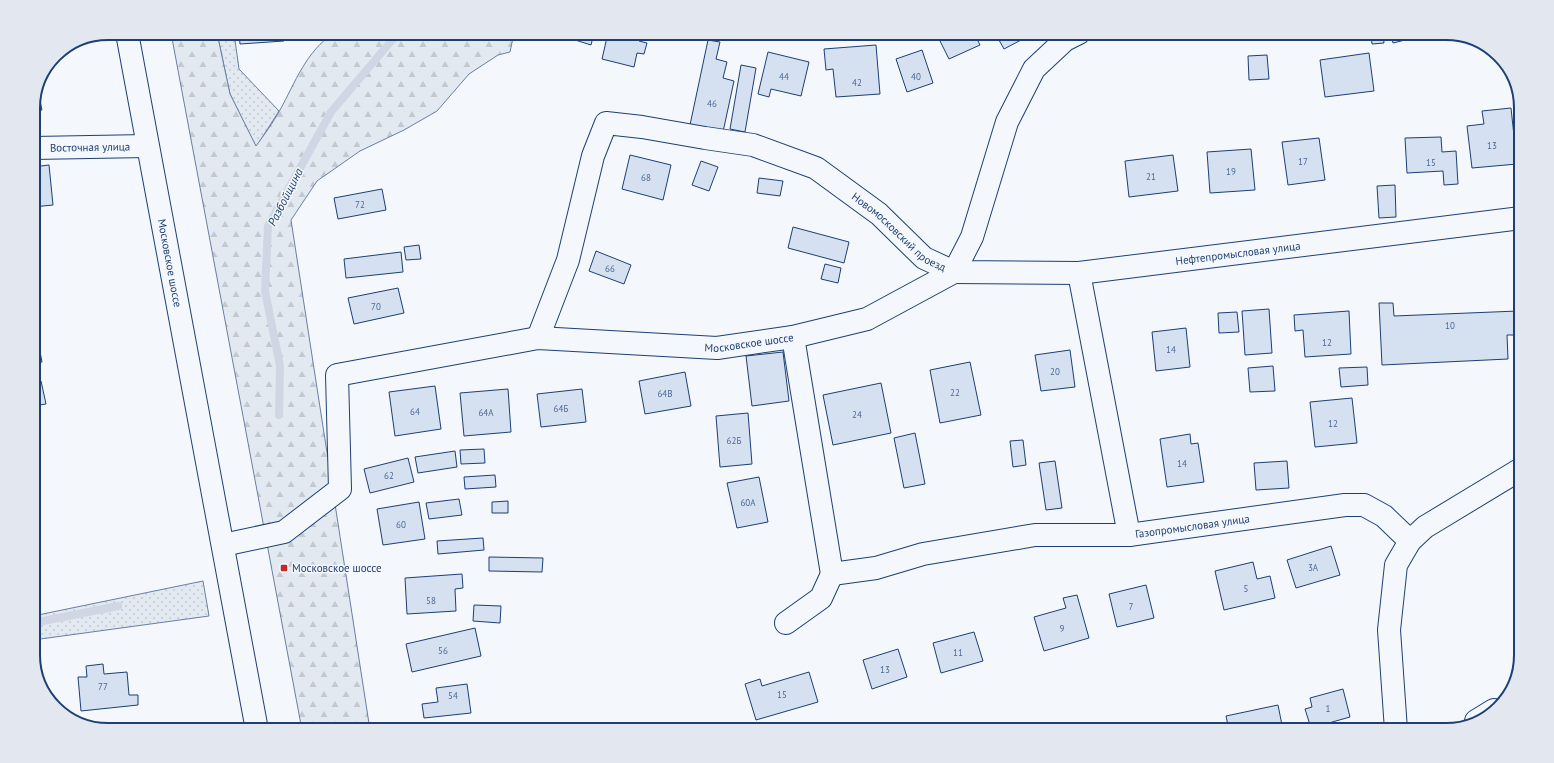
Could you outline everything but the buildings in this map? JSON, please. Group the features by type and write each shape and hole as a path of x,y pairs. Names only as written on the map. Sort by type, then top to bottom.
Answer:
{"street":[{"name":"Московское шоссе","path":"127,40 256,723"},
{"name":"Новомосковский проезд","path":"538,338 568,260 593,156 606,123 642,127 754,145 816,168 879,214 924,258 954,272 972,237 1007,122 1034,69 1066,40"},
{"name":"Восточная улица","path":"40,148 147,146"},
{"name":"Нефтепромысловая улица","path":"954,272 1079,273 1514,219"},
{"path":"793,338 866,319 954,272"},
{"path":"1079,273 1129,535"},
{"name":"Московское шоссе","path":"223,545 284,532 340,489 337,375 538,338 717,348 793,338 832,574"},
{"path":"1396,723 1389,630 1396,565 1410,541 1424,527 1514,473"},
{"name":"Газопромысловая улица","path":"832,574 876,568 923,554 1035,535 1129,535 1345,505 1364,505 1384,516 1410,541"},
{"path":"786,623 821,598 832,574"}],"green space":[{"path":"172,40 218,40 230,94 256,146 277,115 302,68 324,40 513,40 510,52 498,55 469,74 437,111 404,130 360,151 317,181 291,220 369,723 301,723"},
{"path":"218,40 235,40 239,69 279,111 256,147 230,94"},
{"path":"203,581 209,616 40,639 40,615"}],"waterway":[{"name":"Разбойщина","path":"279,415 280,366 265,291 268,226 331,112 392,40"},
{"name":"Разбойщина","path":"40,622 118,606"}],"place":[{"name":"Московское шоссе","path":"284,568"}]}
